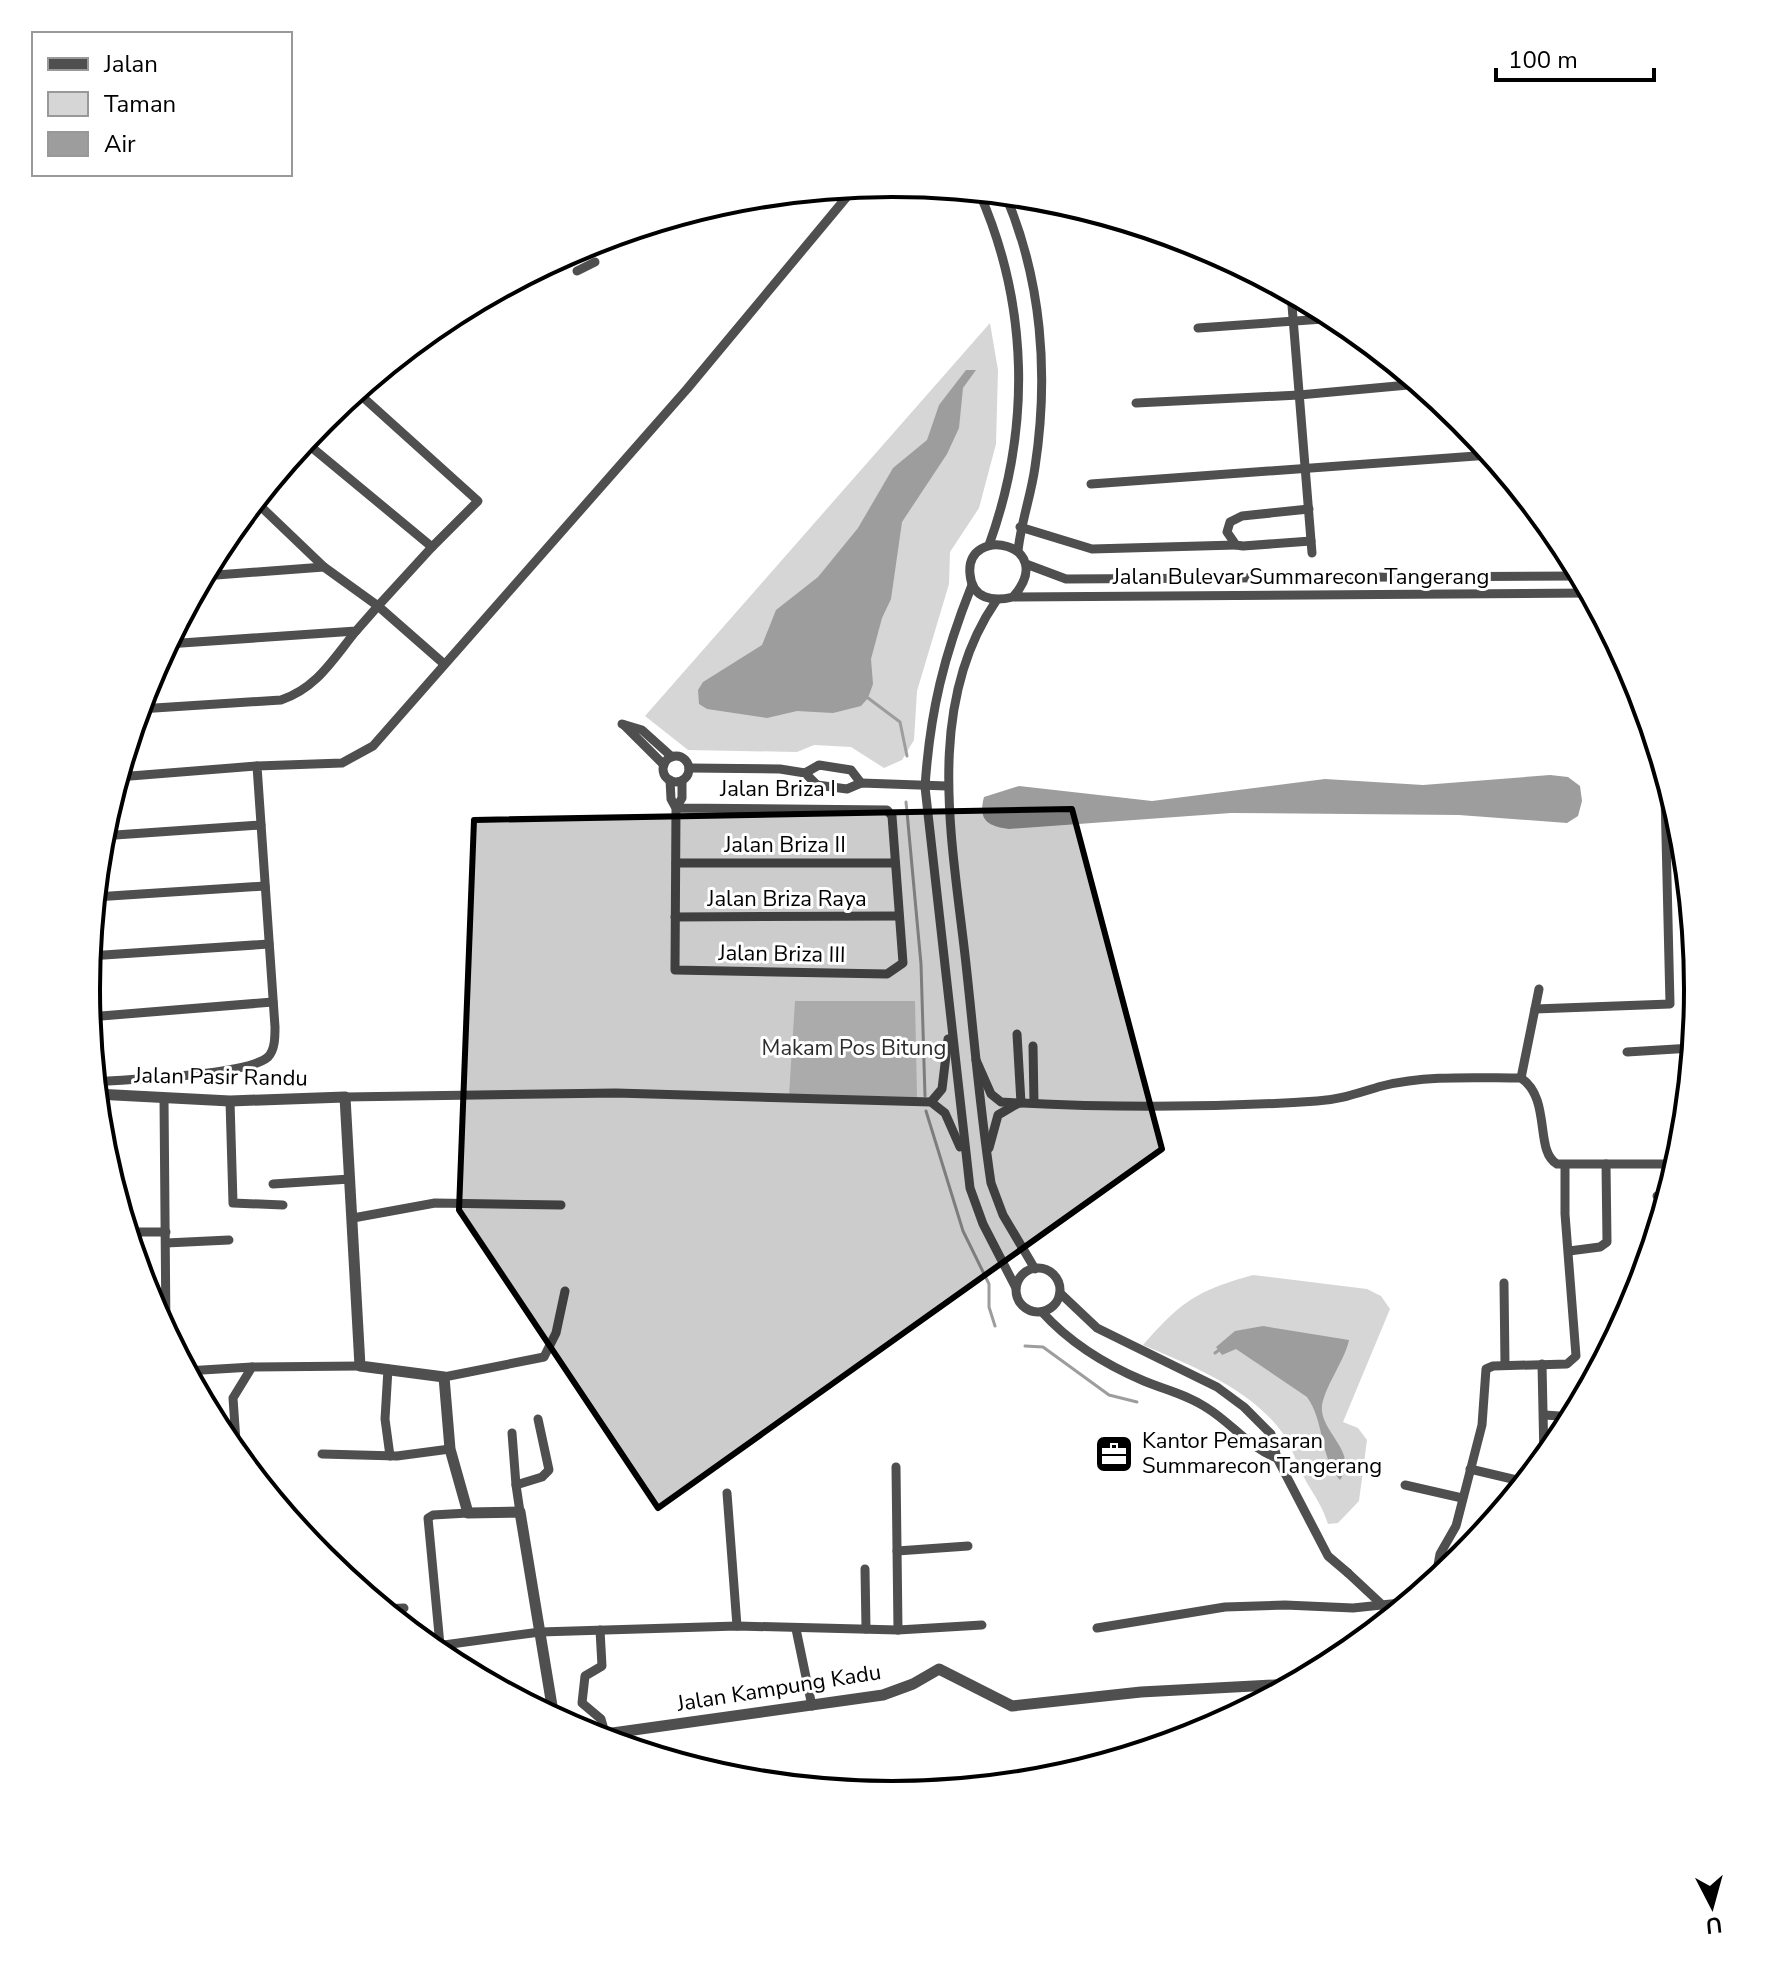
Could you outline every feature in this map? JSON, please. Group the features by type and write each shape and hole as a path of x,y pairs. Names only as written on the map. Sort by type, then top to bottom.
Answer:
{"street":[{"path":"129,776 342,763 373,746 687,389 845,199"},
{"path":"983,203 1004,261 1020,358 1019,414 1012,467 989,545"},
{"path":"1009,206 1026,255 1043,357 1042,416 1018,551"},
{"path":"577,271 595,262"},
{"path":"1291,305 1312,553"},
{"path":"1198,328 1316,320"},
{"path":"1136,403 1299,395 1404,385"},
{"path":"152,708 281,700 299,694 322,674 378,606 478,501 365,399"},
{"path":"314,449 432,547"},
{"path":"1091,484 1477,456"},
{"path":"1236,545 1227,532 1234,519 1309,509"},
{"path":"262,510 324,567 378,606 443,663"},
{"path":"1020,527 1092,549 1311,541"},
{"path":"1013,597 1025,583 1026,564 1018,551 1004,544 989,545 974,557 969,571 972,585 982,596 996,601 983,620 959,691 947,786 991,1183 1003,1215 1035,1269"},
{"name":"Jalan Bulevar Summarecon Tangerang","path":"1026,564 1066,579 1568,576"},
{"path":"217,575 324,567"},
{"path":"1434,576 1434,594"},
{"path":"1180,578 1180,596"},
{"path":"972,585 951,637 937,686 929,726 925,787 970,1188 983,1224 1025,1308 1042,1312 1092,1355 1205,1406 1229,1423 1257,1451 1277,1458"},
{"name":"Jalan Bulevar Summarecon Tangerang","path":"996,601 1013,597 1578,593"},
{"path":"180,643 356,631"},
{"path":"675,917 676,808 671,799 670,780 664,765 622,724 642,730 672,757 684,758 689,768"},
{"path":"664,765 672,757"},
{"path":"805,773 819,765 851,770 861,783"},
{"path":"106,1081 224,1070 259,1062 273,1050 273,1002 257,766"},
{"path":"689,768 780,769 805,773 817,785 847,789 861,783 947,786"},
{"path":"676,808 682,798 682,781 689,768"},
{"path":"670,780 682,781"},
{"name":"Jalan Briza I","path":"676,808 881,807 892,816 895,863"},
{"path":"1535,1009 1670,1004 1665,816"},
{"path":"115,835 261,825"},
{"name":"Jalan Briza II","path":"676,863 895,863"},
{"path":"895,863 899,916"},
{"path":"106,896 265,886"},
{"name":"Jalan Briza Raya","path":"675,917 899,916"},
{"name":"Jalan Briza III","path":"675,917 675,970 887,974 903,963 899,916"},
{"path":"101,955 269,944"},
{"path":"1521,1078 1539,989"},
{"path":"101,1016 273,1002"},
{"path":"931,1102 942,1089 950,1024"},
{"path":"1017,1034 1021,1103"},
{"path":"1033,1046 1034,1103"},
{"path":"1627,1052 1681,1049"},
{"path":"976,1060 991,1094 1001,1102 1158,1108 1318,1101 1359,1095 1382,1086 1443,1078 1521,1078 1532,1087 1540,1102 1549,1158 1565,1166 1664,1164"},
{"path":"360,1366 345,1097 616,1093 931,1102 945,1113 965,1157"},
{"name":"Jalan Pasir Randu","path":"107,1095 230,1101 345,1097"},
{"path":"164,1098 166,1305"},
{"path":"230,1101 233,1203 283,1205"},
{"path":"987,1157 998,1115 1021,1103"},
{"path":"1569,1251 1600,1247 1607,1242 1606,1164"},
{"path":"1439,1561 1451,1538 1482,1425 1486,1369 1505,1365 1567,1364 1576,1356 1565,1166"},
{"path":"273,1184 350,1179"},
{"path":"353,1218 435,1203 561,1205"},
{"path":"139,1234 229,1240"},
{"path":"1016,1288 1024,1273 1035,1269 1051,1273 1058,1281 1060,1293 1056,1303 1042,1312"},
{"path":"1504,1283 1505,1365"},
{"path":"198,1370 360,1366 444,1377 544,1357 556,1333 565,1291"},
{"path":"1060,1293 1097,1328 1217,1387 1244,1407 1271,1434 1277,1458 1328,1556 1385,1608"},
{"path":"1542,1364 1544,1438"},
{"path":"235,1432 233,1398 252,1367"},
{"path":"388,1369 385,1419 390,1456"},
{"path":"444,1377 450,1449 468,1513"},
{"path":"1545,1415 1559,1416"},
{"path":"516,1485 548,1473 538,1419"},
{"path":"512,1433 516,1485 552,1704"},
{"path":"322,1454 390,1456 450,1449"},
{"path":"896,1467 898,1630"},
{"path":"1470,1469 1513,1479"},
{"path":"1405,1485 1462,1498"},
{"path":"727,1493 737,1626"},
{"path":"433,1634 428,1518 433,1515 520,1512"},
{"path":"897,1551 968,1546"},
{"path":"865,1569 866,1629"},
{"path":"1097,1628 1225,1607 1285,1605 1353,1608 1390,1604"},
{"path":"399,1608 404,1608"},
{"path":"447,1644 540,1632 737,1626 898,1630 982,1625"},
{"path":"796,1629 812,1706"},
{"path":"600,1630 602,1666 585,1676 582,1703 601,1719 603,1726"},
{"name":"Jalan Kampung Kadu","path":"617,1731 883,1695 949,1672 1012,1706 1141,1692 1268,1685"}],"highlighted area":[{"path":"1072,809 1162,1149 658,1508 459,1210 474,820"}],"green space":[{"path":"990,323 998,370 996,444 979,508 950,552 949,584 917,691 914,740 902,760 884,768 851,747 814,745 797,752 688,750 645,716"},
{"name":"Makam Pos Bitung","path":"795,1001 915,1001 917,1097 789,1096"},
{"path":"1253,1275 1367,1289 1381,1296 1390,1309 1343,1422 1358,1428 1367,1440 1359,1501 1338,1523 1328,1524 1286,1439 1255,1404 1220,1381 1143,1345 1191,1300 1217,1286"}],"water":[{"path":"966,370 976,370 963,388 959,428 947,454 902,522 891,599 882,618 871,659 873,684 868,698 861,706 833,713 797,711 767,718 707,709 699,704 698,690 703,682 762,645 776,610 818,577 858,528 893,468 927,440 939,405"},
{"path":"1550,775 1568,777 1580,786 1582,801 1578,816 1567,823 1459,815 1231,813 1009,829 990,824 982,811 984,797 1019,786 1152,801 1325,779 1423,785"},
{"path":"1263,1326 1349,1340 1322,1404 1324,1420 1343,1453 1345,1471 1340,1480 1333,1471 1317,1417 1307,1397 1236,1349 1222,1355 1216,1347 1235,1331"}],"waterway":[{"path":"868,698 900,722 907,756"},
{"path":"906,802 907,812 910,812"},
{"path":"907,812 921,964 925,1096"},
{"path":"926,1111 963,1231 989,1284 989,1307 995,1326"},
{"path":"1025,1346 1043,1347 1109,1395 1137,1402"},
{"path":"1215,1353 1219,1350"}],"place":[{"name":"Kantor Pemasaran Summarecon Tangerang","path":"1114,1454"}]}
